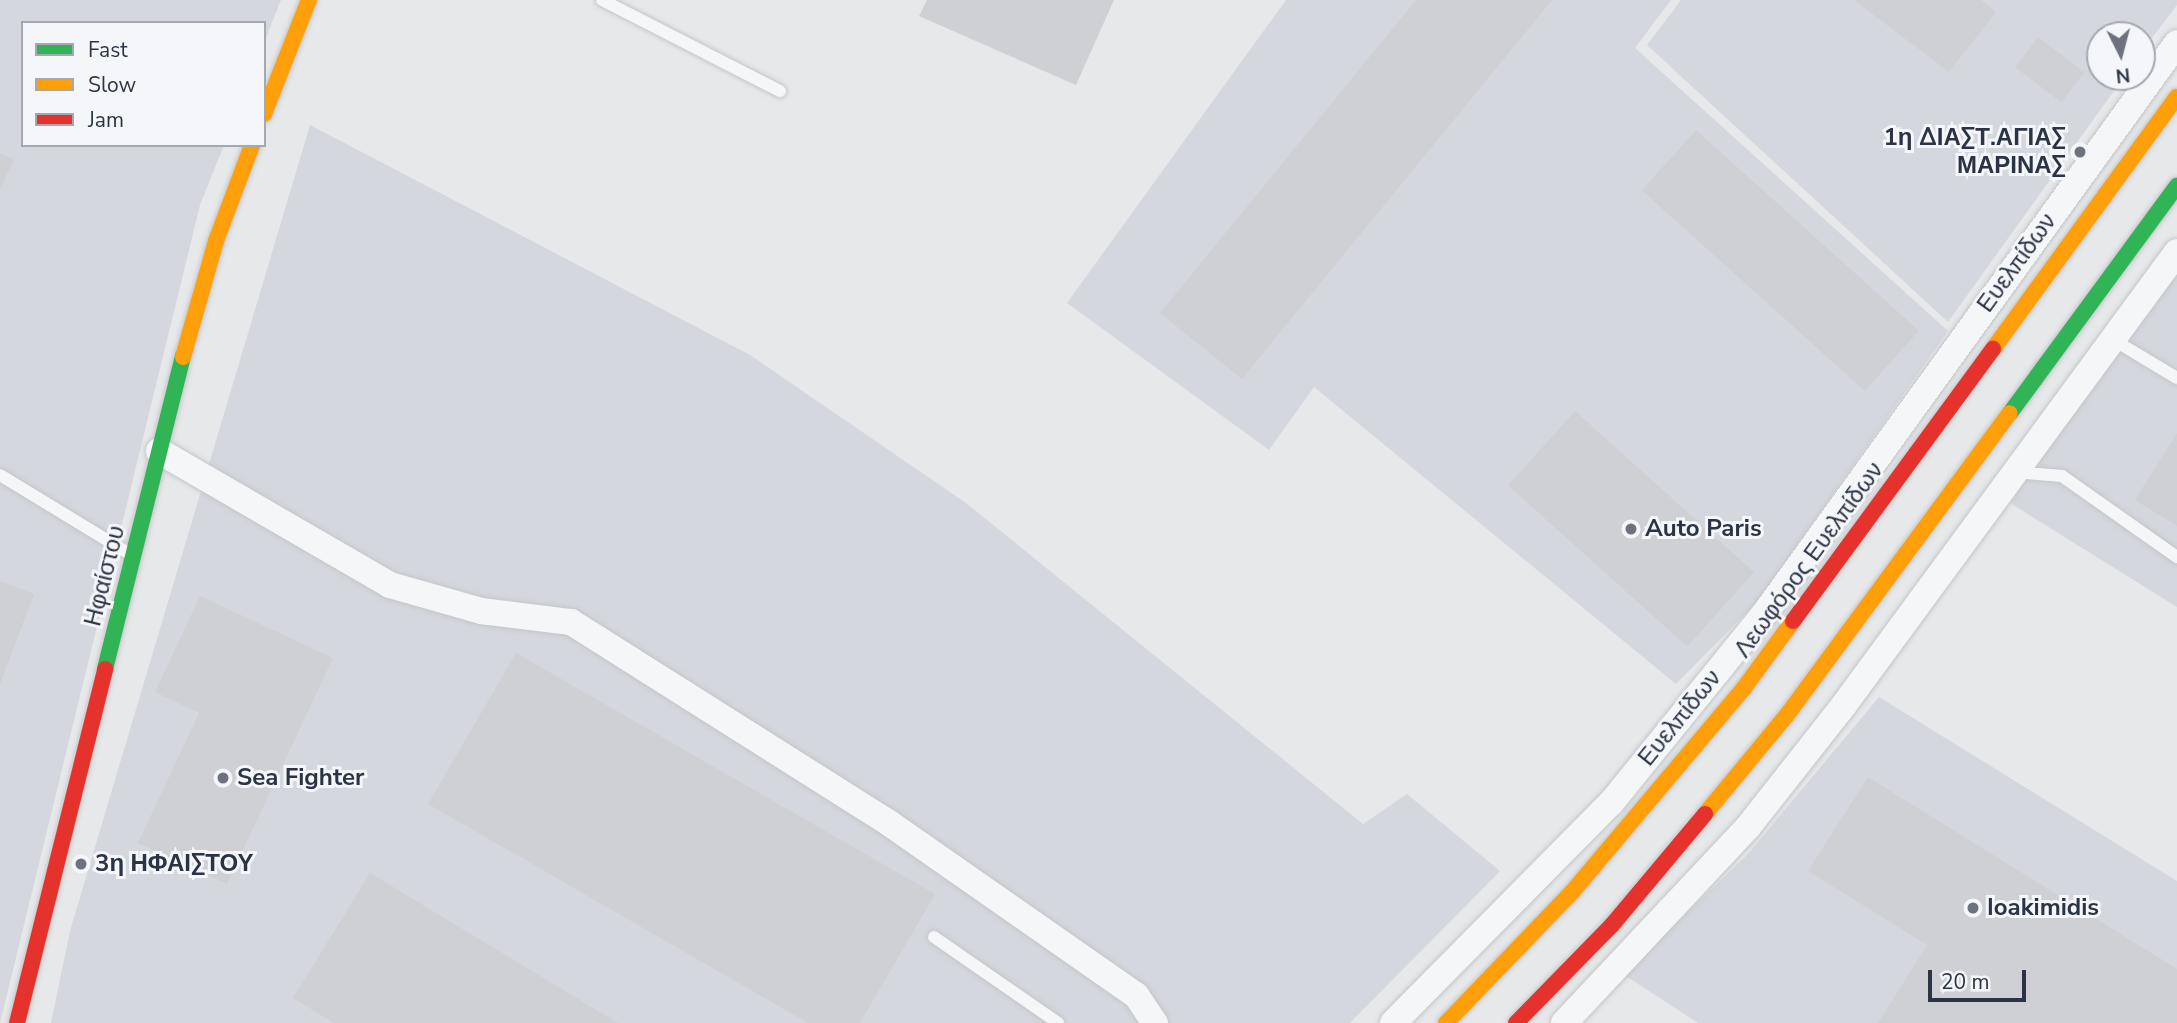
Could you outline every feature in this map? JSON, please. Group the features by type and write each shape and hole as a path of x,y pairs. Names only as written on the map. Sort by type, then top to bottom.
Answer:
{"main road":[{"path":"266,109 309,0"},
{"name":"Λεωφόρος Ευελπίδων","path":"1446,1023 1573,891 1672,776 1882,498 2177,97"},
{"name":"Ηφαίστου","path":"18,1023 159,451 216,241 251,147"},
{"path":"1516,1023 1612,925 1787,715 2177,186"}],"street":[{"name":"Ευελπίδων","path":"1393,1023 1611,803 1765,613 1858,480 2172,59"},
{"path":"1564,1023 1748,827 1844,705 2177,252"},
{"path":"1982,449 2014,471"},
{"path":"159,451 390,585 481,611 571,621 889,822 1136,995 1155,1023"},
{"path":"1858,480 1882,498"}],"lane":[{"path":"602,0 780,91"},
{"path":"2112,339 2177,378"},
{"path":"2014,471 2062,476 2177,557"},
{"path":"0,475 133,556"},
{"path":"934,937 1058,1023"}],"shaded area":[{"path":"0,0 281,0 266,38 266,21 21,21 21,147 223,147 200,205 0,1023"},
{"path":"1286,0 1671,0 1635,48 1948,331 1757,602 1676,684 1314,387 1269,450 1067,303"},
{"path":"1681,0 2177,0 2177,5 2156,33 2156,21 2086,21 2086,91 2114,91 1948,322 1647,45"},
{"path":"310,125 750,355 966,503 1363,824 1407,794 1500,871 1350,1023 51,1023 70,931"},
{"path":"2177,267 2177,607 2010,503"},
{"path":"1879,697 2177,881 2177,1023 1698,1023 1623,974 1748,854"}],"building":[{"path":"927,0 1114,0 1076,85 919,16"},
{"path":"1416,0 1552,0 1242,379 1160,313"},
{"path":"1854,0 1981,0 1996,12 1949,72"},
{"path":"2038,37 2084,72 2061,102 2015,67"},
{"path":"1696,130 1919,331 1865,391 1642,190"},
{"path":"0,153 14,160 0,189"},
{"name":"Auto Paris","path":"1575,411 1754,572 1687,647 1508,485"},
{"path":"2177,433 2177,526 2135,500"},
{"path":"0,581 34,594 0,684"},
{"name":"Sea Fighter","path":"200,596 333,658 227,884 138,843 199,713 155,692"},
{"path":"516,653 935,894 860,1023 808,1023 428,804"},
{"name":"Ioakimidis","path":"1868,777 2177,969 2177,1023 1878,1023 1927,945 1808,871"},
{"path":"370,873 618,1023 334,1023 293,998"}],"traffic: fast":[{"path":"2010,413 2177,186"},
{"path":"105,669 183,357"}],"traffic: slow":[{"path":"266,109 309,0"},
{"path":"1993,349 2177,97"},
{"path":"183,357 216,241 251,147"},
{"path":"1705,814 1787,715 2010,413"},
{"path":"1446,1023 1573,891 1744,688 1793,621"}],"traffic: jam":[{"path":"1793,621 1993,349"},
{"path":"17,1023 105,669"},
{"path":"1516,1023 1612,925 1705,814"}],"place":[{"name":"1η ΔΙΑΣΤ.ΑΓΙΑΣ ΜΑΡΙΝΑΣ","path":"2080,152"},
{"name":"Auto Paris","path":"1631,529"},
{"name":"Sea Fighter","path":"223,778"},
{"name":"3η ΗΦΑΙΣΤΟΥ","path":"81,864"},
{"name":"Ioakimidis","path":"1973,908"}]}
